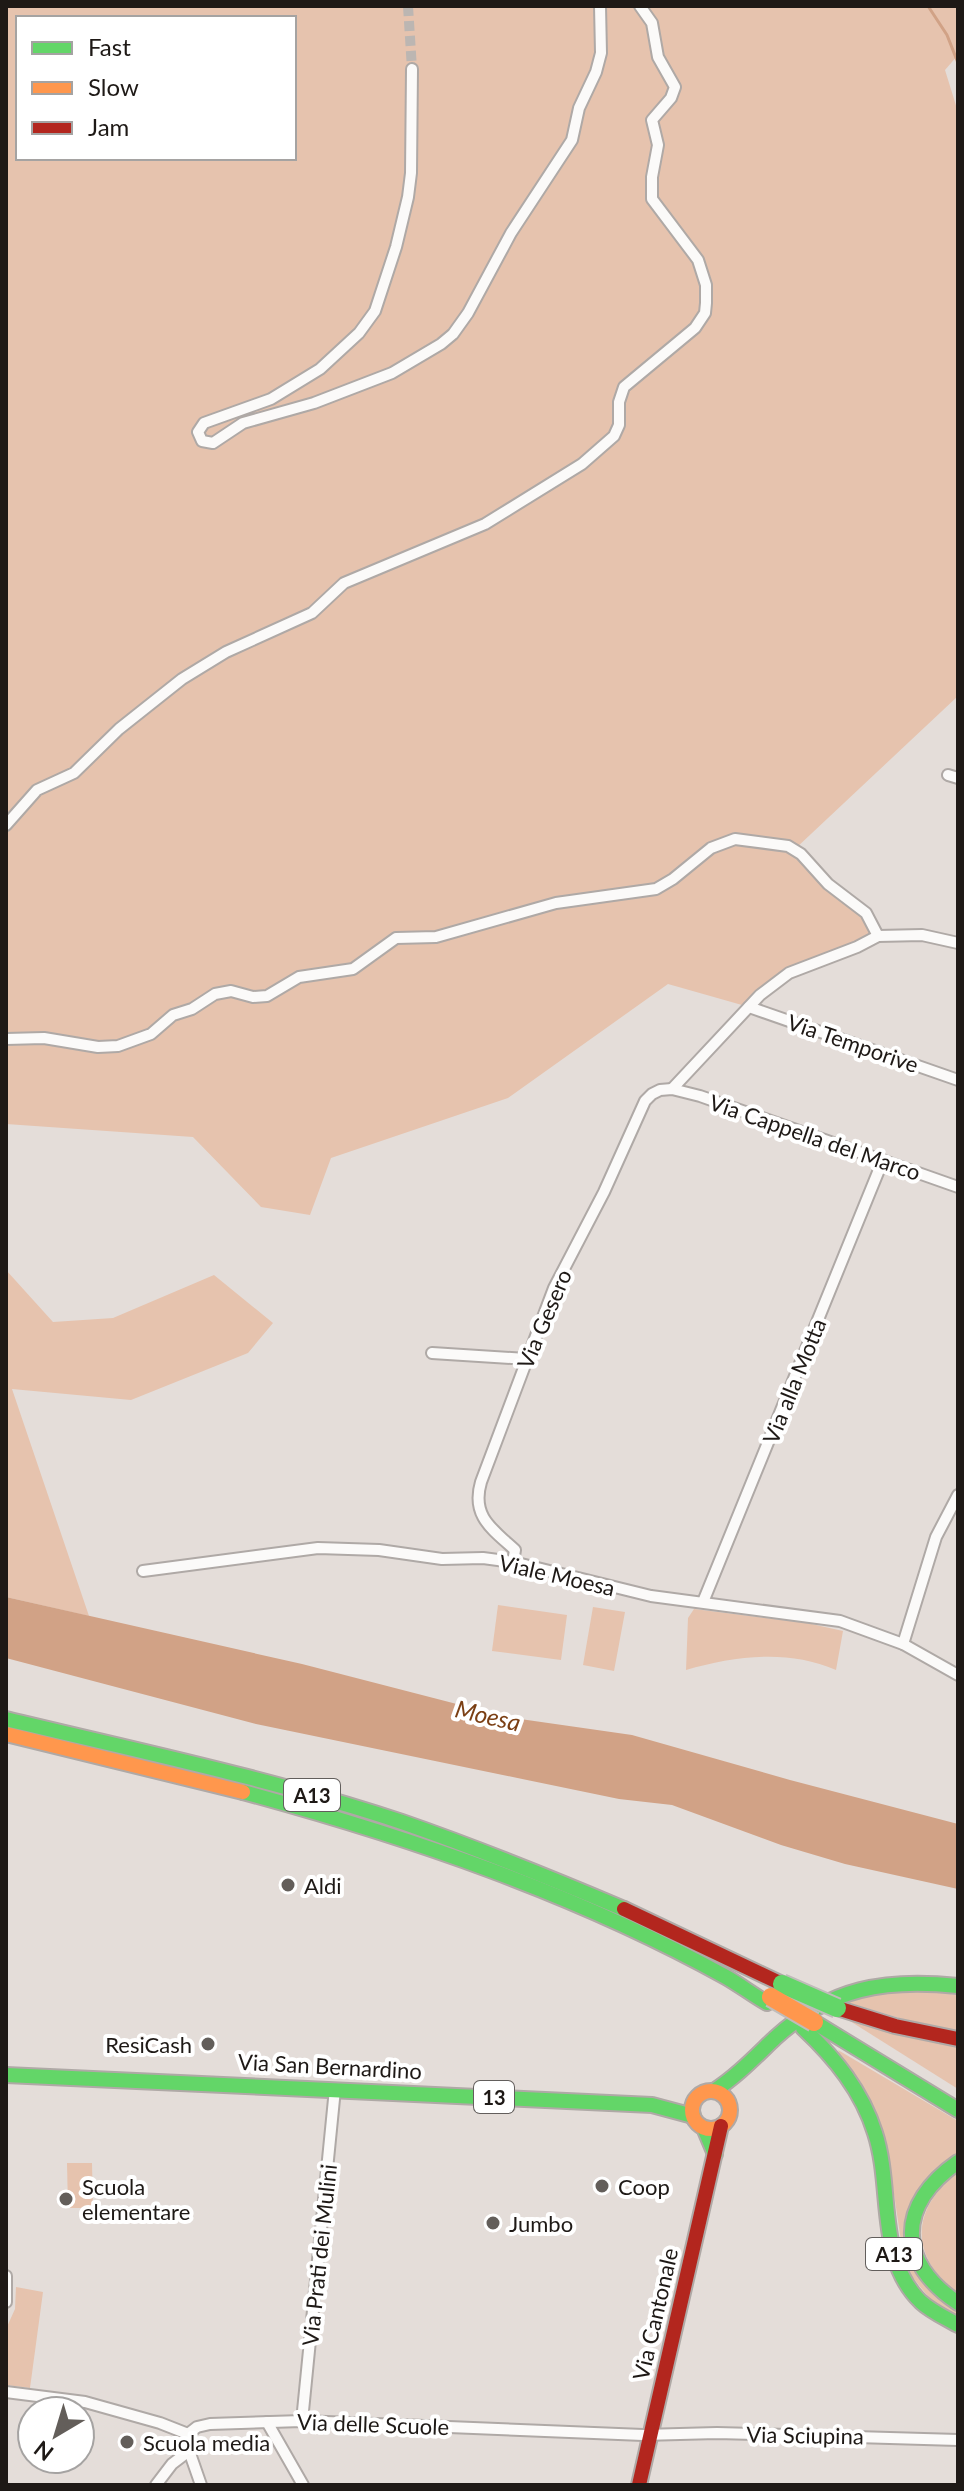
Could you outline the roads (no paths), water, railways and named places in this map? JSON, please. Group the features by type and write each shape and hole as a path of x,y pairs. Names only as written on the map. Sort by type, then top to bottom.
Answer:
{"main road":[{"name":"A13","path":"6,1719 239,1775 401,1822 561,1882 724,1958 774,1994 958,2099"},
{"name":"A13","path":"6,1734 281,1801 416,1843 577,1906 730,1980 774,1994"},
{"path":"709,2110 748,2066 797,2020 834,1997 885,1984 958,1986"},
{"name":"A13","path":"819,2018 895,2026 958,2039"},
{"name":"A13","path":"819,2018 958,2110"},
{"name":"A13","path":"819,2018 825,2050 847,2076 873,2123 885,2177 892,2243 901,2275 924,2305 958,2325"},
{"name":"Via San Bernardino","path":"6,2075 709,2110"},
{"name":"Via Cantonale","path":"639,2485 715,2154 709,2110"},
{"name":"A13","path":"958,2162 936,2177 924,2192 913,2218 912,2239 916,2259 926,2278 941,2293 958,2303"}],"street":[{"path":"412,69 408,197 375,311 359,333 320,369 271,399 204,423 198,432 202,441 213,443 243,423 277,415 367,383 426,353 453,334 468,313 511,233 572,140 579,108 598,68 601,53 600,6"},
{"path":"6,825 37,790 74,773 119,729 182,679 226,652 302,619 321,606 344,583 485,524 582,464 614,436 619,425 619,402 624,387 695,328 705,313 707,295 698,260 652,199 652,177 658,145 652,120 671,98 675,87 658,57 652,23 640,6"},
{"path":"6,1039 44,1038 98,1047 118,1046 151,1034 173,1015 192,1009 215,994 231,991 253,997 267,996 299,977 353,969 396,938 436,937 556,903 656,889 711,848 735,839 777,844 801,854 828,884 860,907 872,921 878,936 922,935 958,943"},
{"name":"Via Gesero","path":"513,1562 515,1550 485,1521 478,1509 477,1497 554,1288 604,1192 645,1101 652,1094 672,1089 760,995 789,973 878,936"},
{"name":"Via Temporive","path":"749,1007 958,1080"},
{"name":"Via Cappella del Marco","path":"672,1089 724,1103 958,1187"},
{"name":"Via alla Motta","path":"703,1602 883,1160"},
{"path":"432,1353 526,1359"},
{"path":"903,1644 936,1537 958,1495"},
{"name":"Viale Moesa","path":"143,1571 318,1548 513,1562 651,1596 830,1619 903,1644 958,1675"},
{"name":"Via Prati dei Mulini","path":"302,2421 335,2089"},
{"path":"6,2276 6,2302"},
{"path":"6,2392 85,2402 188,2434 186,2442 201,2485"},
{"name":"Via delle Scuole","path":"188,2434 197,2427 210,2424 302,2421 652,2434"},
{"path":"267,2422 303,2485"},
{"name":"Via Sciupina","path":"652,2434 958,2440"},
{"path":"156,2485 172,2464 189,2451"}],"water":[{"name":"Moesa","path":"6,1597 302,1664 507,1717 632,1735 958,1824 958,1889 845,1864 781,1845 672,1805 619,1799 256,1724 6,1658"}],"waterway":[{"path":"928,6 947,35 958,63"}],"tunnel":[{"path":"408,6 412,69"}],"place":[{"name":"Aldi","path":"288,1885"},
{"name":"ResiCash","path":"208,2044"},
{"name":"Coop","path":"602,2186"},
{"name":"Scuola elementare","path":"66,2199"},
{"name":"Jumbo","path":"493,2223"},
{"name":"Scuola media","path":"127,2442"}]}
